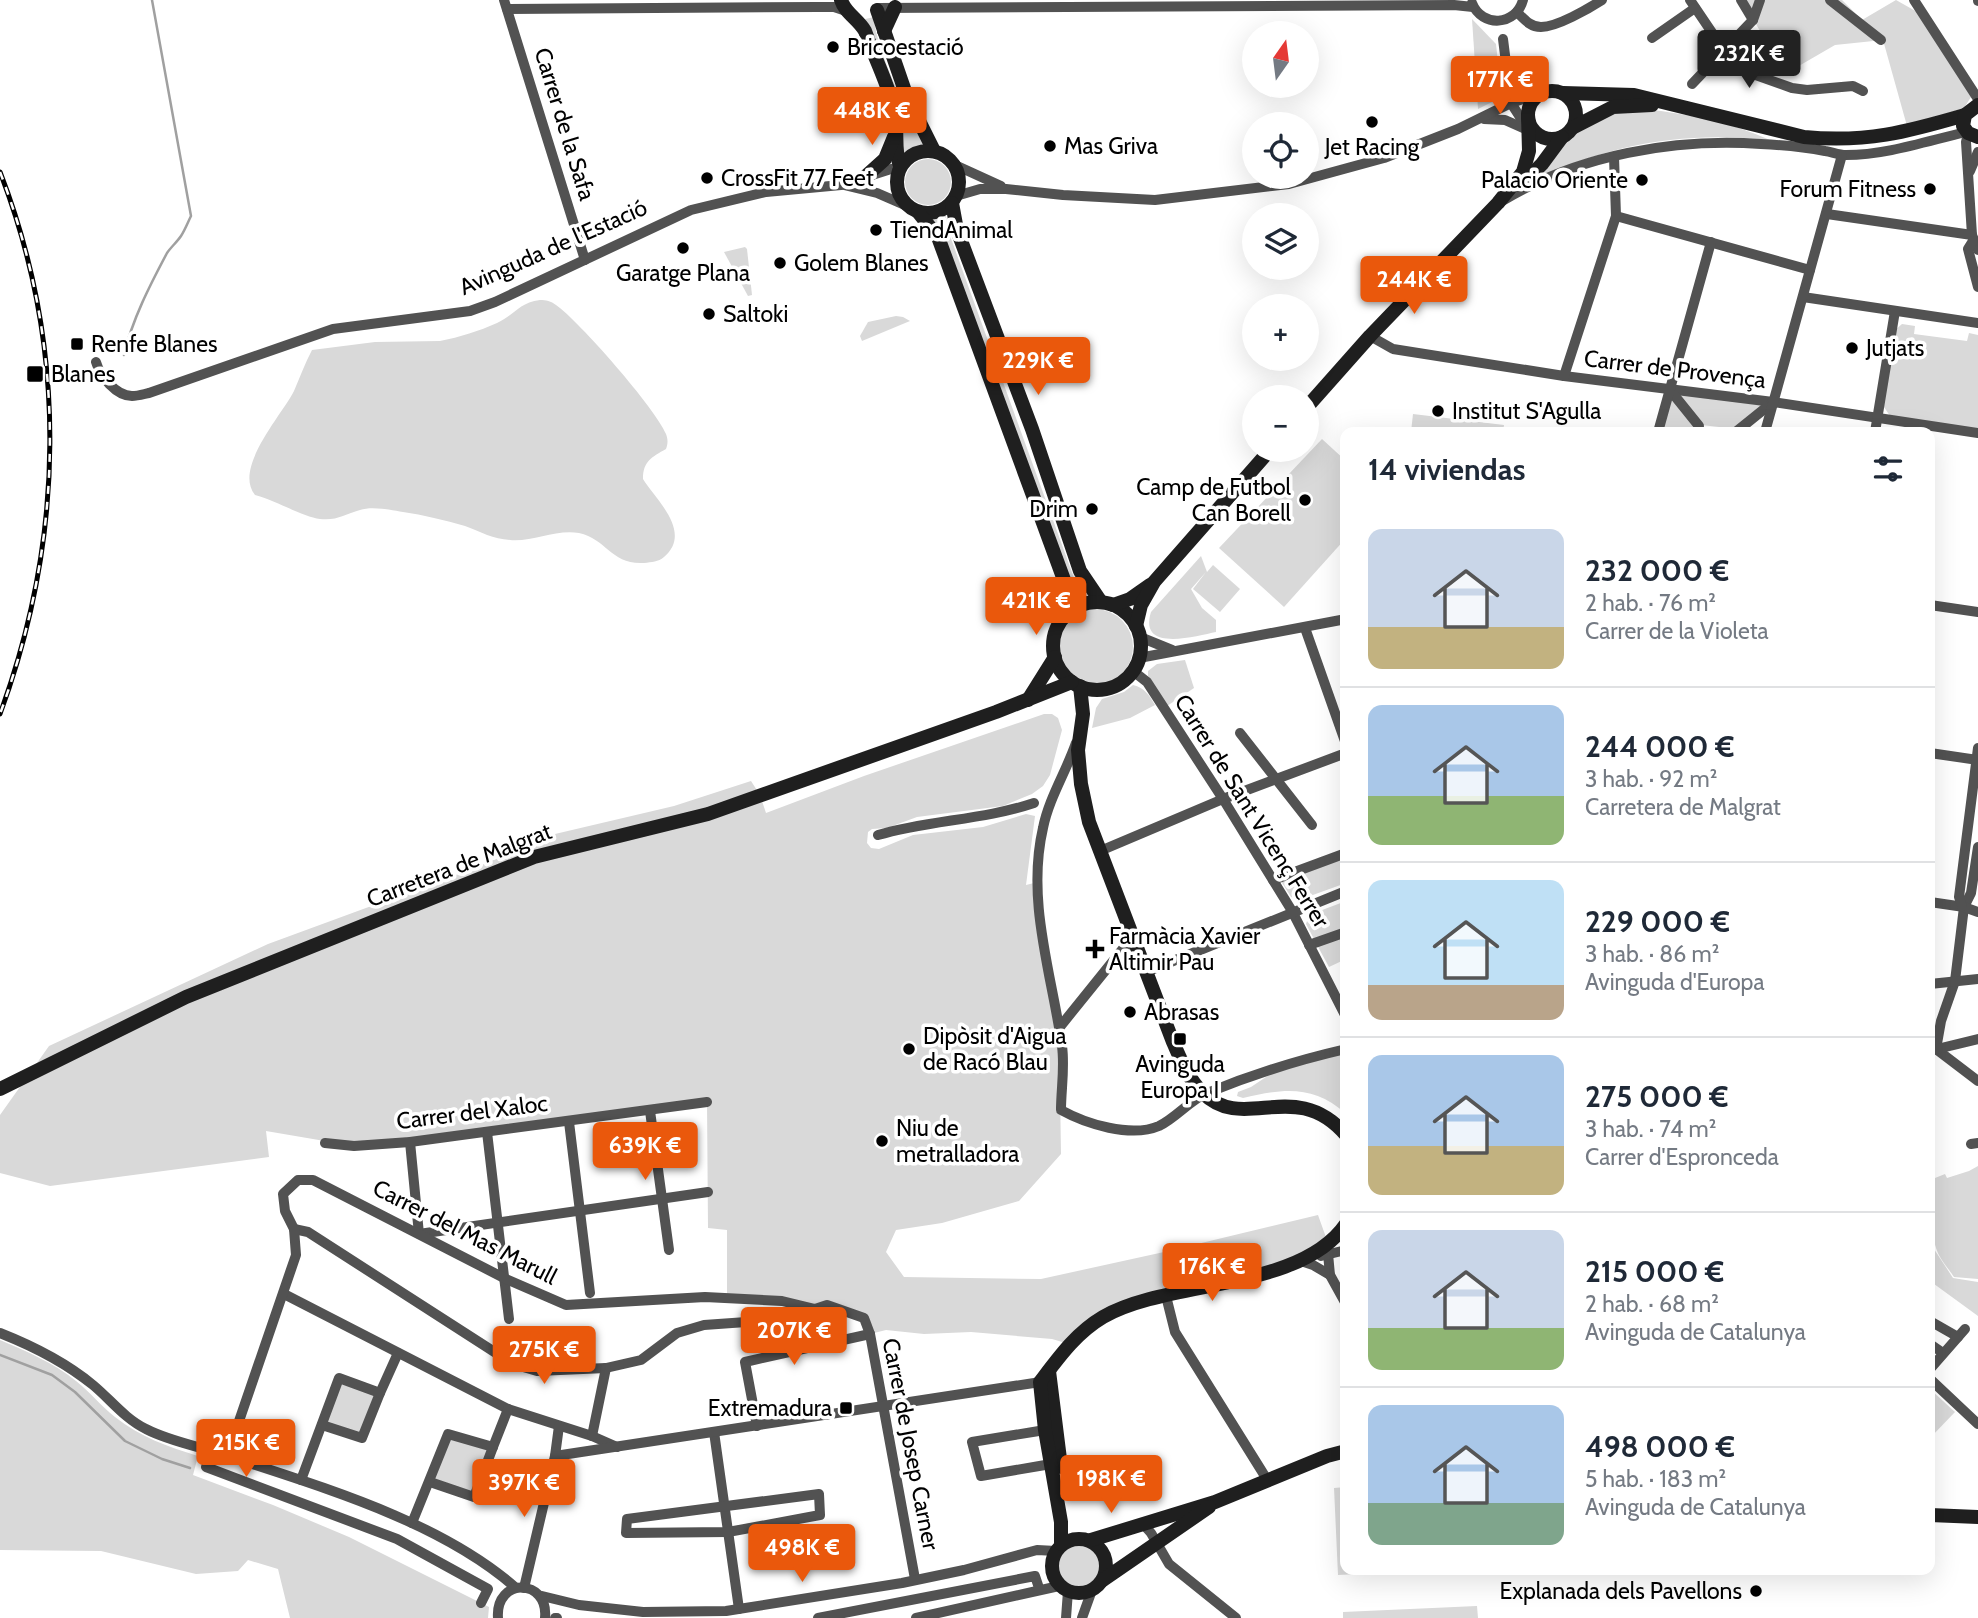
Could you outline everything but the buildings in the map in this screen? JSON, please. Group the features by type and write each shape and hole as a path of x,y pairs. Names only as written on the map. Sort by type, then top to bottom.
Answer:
{"street":[{"path":"1503,39 1523,0"},
{"path":"1514,15 1541,27 1574,16 1602,0"},
{"path":"1741,0 1753,20"},
{"path":"1692,85 1753,20 1760,0"},
{"path":"1830,0 1881,40"},
{"path":"1914,0 1978,99"},
{"path":"505,5 826,7 846,9 862,18 883,6 1472,4 1503,39 1509,85 1535,133"},
{"path":"1652,38 1692,4 1736,68 1770,82 1807,90 1853,86 1863,91"},
{"name":"Carrer de la Safa","path":"505,5 585,260"},
{"path":"883,6 883,33 907,97 934,151"},
{"path":"846,9 865,31 892,103 897,129 899,168 896,183 899,196 938,237 1063,580 1059,623 1054,639 1059,668 1076,684 1102,689 1119,684 1136,665 1172,650 1340,621"},
{"path":"1488,20 1502,21 1514,15"},
{"path":"913,209 943,208 980,188 1155,200 1289,184 1384,159 1517,101 1549,91 1634,95 1804,137 1831,139 1867,139 1900,134 1965,115 1978,104"},
{"path":"1499,203 1527,165 1535,133 1528,115 1532,102 1543,92"},
{"path":"1563,93 1570,98 1577,111 1574,127"},
{"path":"1319,393 1370,336 1499,203 1542,164 1562,137 1574,127 1613,107 1680,105"},
{"path":"1965,115 1963,126 1971,134"},
{"path":"1478,120 1505,120 1547,138 1562,137"},
{"path":"865,177 885,159 897,129"},
{"path":"1499,203 1532,183 1574,168 1676,144 1715,141 1826,151 1842,155 1897,149 1971,134"},
{"path":"1971,134 1966,142 1974,242 1968,249 1978,287"},
{"path":"1804,137 1826,151"},
{"path":"899,168 909,156 921,151 934,151 946,156 955,165 1006,189"},
{"path":"1969,174 1978,152"},
{"path":"1766,427 1842,155"},
{"path":"1564,376 1616,215 1614,157"},
{"path":"955,165 959,175 959,186 954,200 957,230 1032,429 1080,571 1107,604 1127,614 1138,632 1172,650"},
{"name":"Avinguda de l'Estació","path":"96,362 99,374 110,385 129,396 149,393 333,329 470,311 691,210 766,192 841,185 899,168"},
{"name":"Avinguda de l'Estació","path":"841,185 877,193 913,209"},
{"path":"1827,214 1974,242"},
{"path":"1616,215 1810,270"},
{"path":"1659,427 1711,242"},
{"path":"1803,297 1978,323"},
{"path":"1876,427 1895,311"},
{"name":"Carrer de Provença","path":"1370,336 1393,349 1564,376 1773,402 1978,433"},
{"path":"1670,390 1699,426"},
{"path":"1742,427 1773,402"},
{"path":"1136,665 1141,605 1154,582 1259,462"},
{"path":"1059,623 1077,607 1130,599 1154,582"},
{"path":"1935,606 1978,612"},
{"path":"1305,628 1340,727"},
{"path":"1028,700 1055,657"},
{"name":"Carrer de Sant Vicenç Ferrer","path":"1136,665 1292,911 1340,1005"},
{"path":"1076,684 1083,714 1078,750 1081,784 1089,822 1182,1062 1195,1085 1213,1102 1231,1109 1247,1110 1283,1105 1312,1110 1328,1118 1340,1129"},
{"name":"Carretera de Malgrat","path":"0,1089 186,997 534,857 708,814 1076,684"},
{"path":"1083,714 1102,689"},
{"path":"1240,733 1312,825"},
{"path":"1080,734 1071,759 1055,789 1042,829 1038,882 1042,945 1059,1028 1064,1075 1061,1111 1106,1128 1158,1127 1203,1094 1287,1063 1340,1050"},
{"path":"1935,753 1977,756 1959,897 1963,906"},
{"path":"1100,851 1223,799 1340,755"},
{"path":"878,835 912,825 1007,812 1034,803 1055,789"},
{"path":"1034,803 1048,810"},
{"path":"1935,1043 1955,981 1963,906 1970,894 1978,848"},
{"path":"1273,880 1340,855"},
{"path":"1146,972 1340,893"},
{"path":"1935,903 1963,906 1978,912"},
{"path":"1309,946 1340,934"},
{"path":"1059,1028 1126,945 1135,943"},
{"path":"1935,983 1978,979"},
{"path":"1935,1050 1978,1039"},
{"path":"1935,1051 1978,1081"},
{"name":"Carrer del Xaloc","path":"326,1143 354,1146 410,1142 706,1102"},
{"path":"650,1111 669,1250"},
{"path":"569,1122 590,1293"},
{"path":"487,1132 509,1319"},
{"path":"410,1142 419,1234 708,1192"},
{"name":"Carrer del Mas Marull","path":"227,1456 296,1255 294,1229 285,1211 283,1194 298,1180 313,1180 334,1189 506,1279 566,1305 705,1297 782,1301 815,1309 828,1305 864,1318"},
{"path":"294,1229 308,1232 513,1364 537,1371 606,1368 641,1360 677,1333 704,1325 801,1318 815,1309"},
{"path":"1340,1232 1327,1249 1330,1275 1340,1293"},
{"path":"1066,1618 1063,1589 1054,1575 1052,1563 1059,1548 1061,1522 1045,1430 1048,1375 1069,1344 1105,1316 1166,1296 1257,1276 1327,1249 1340,1250"},
{"path":"1298,1260 1330,1275"},
{"path":"284,1294 508,1409 592,1436 617,1447"},
{"path":"1166,1296 1175,1332 1268,1481"},
{"name":"Carrer de Josep Carner","path":"864,1318 870,1334 915,1579"},
{"path":"1935,1323 1961,1333 1935,1363"},
{"path":"0,1333 60,1362 92,1384 144,1429 301,1480 412,1523 492,1567 520,1588 579,1605 643,1612 739,1609 964,1570 1037,1550 1059,1548 1215,1502 1340,1452"},
{"path":"757,1426 745,1362 870,1334"},
{"path":"1935,1348 1943,1353"},
{"path":"321,1425 362,1438 398,1353"},
{"path":"592,1436 606,1368"},
{"path":"555,1456 883,1407 1048,1375"},
{"path":"1048,1375 1068,1522 1085,1539 1102,1549 1106,1558 1106,1570 1082,1618"},
{"path":"301,1480 339,1378 380,1393"},
{"path":"1935,1383 1977,1420"},
{"path":"430,1482 474,1497 508,1409"},
{"path":"498,1618 501,1598 520,1588 555,1456 559,1426"},
{"path":"1045,1430 972,1442 981,1476 1051,1464"},
{"path":"714,1432 739,1609"},
{"path":"412,1523 448,1434 493,1447"},
{"path":"212,1451 206,1467 397,1539 488,1589 481,1604"},
{"path":"819,1494 820,1515 728,1531 626,1533 627,1520 725,1506 819,1494"},
{"path":"916,1618 1063,1589 1084,1593 1215,1502"},
{"path":"1935,1515 1978,1517"},
{"path":"1142,1523 1169,1564 1236,1618"},
{"path":"818,1618 1035,1576 1039,1587"},
{"path":"542,1596 546,1607 545,1618"}],"shaded area":[{"path":"1742,0 1842,0 1862,20 1896,0 1919,13 1971,97 1964,108 1907,126 1883,40 1835,45 1785,74"},
{"path":"874,17 880,46 894,82 925,143 923,148 904,159 861,20"},
{"path":"1472,19 1496,44 1501,91 1498,99 1478,109"},
{"path":"1645,109 1709,120 1770,140 1706,137 1647,143 1590,158 1530,181 1562,143 1572,139 1580,128 1612,113"},
{"path":"928,159 944,166 951,182 944,198 928,205 912,198 905,182 912,166"},
{"path":"945,212 949,233 1074,578 1087,595 1086,598 1067,606 1066,593 929,216"},
{"path":"745,247 752,295 748,296 724,252"},
{"path":"540,300 554,304 581,328 633,386 666,434 666,449 653,457 643,473 643,479 663,506 674,527 672,547 662,559 633,563 616,556 596,540 579,533 519,540 504,539 442,520 382,509 365,509 336,518 320,519 255,495 250,484 250,471 255,457 294,391 312,350 375,342 440,341 490,326 521,306"},
{"path":"896,316 910,321 862,341 860,336 868,322"},
{"path":"1902,324 1915,326 1914,334 1967,341 1969,333 1978,335 1978,429 1890,416 1882,404 1894,331"},
{"path":"1673,390 1770,403 1740,427 1701,425"},
{"path":"1671,394 1698,427 1661,427"},
{"path":"1413,414 1504,425 1504,427 1412,427"},
{"name":"Camp de Futbol Can Borell","path":"1322,439 1340,456 1340,545 1284,607 1219,548 1300,462 1319,462 1319,442"},
{"path":"1201,556 1207,572 1213,565 1240,589 1220,612 1193,589 1206,572 1191,589 1202,608 1216,620 1216,632 1171,639 1153,633 1149,625 1151,612"},
{"path":"1095,609 1109,612 1122,620 1130,633 1133,647 1130,661 1122,674 1109,682 1095,685 1081,682 1068,674 1060,661 1057,647 1060,633 1068,620 1081,612"},
{"path":"1185,660 1194,688 1167,706 1148,676 1148,671 1157,664"},
{"path":"1133,685 1144,690 1155,705 1130,718 1092,728 1096,708 1102,699 1124,692"},
{"path":"1044,714 1052,714 1058,718 1062,730 1050,775 1043,786 1032,794 1003,806 917,817 887,828 872,829 868,832 867,843 871,848 879,849 913,835 983,827 1026,814 1035,816 1026,885 1038,882 1059,1028 1061,1154 1019,1201 942,1223 896,1230 886,1252 904,1277 1041,1279 1318,1215 1328,1243 1298,1263 1142,1302 1069,1344 1052,1339 971,1332 924,1334 886,1330 870,1334 864,1318 828,1305 727,1298 727,1230 708,1228 707,1102 354,1146 266,1131 269,1157 50,1186 0,1173 0,1115 49,1046 268,944 472,869 555,834 674,806 751,781 760,795 766,813"},
{"path":"1340,857 1340,885 1299,900 1291,897 1279,878"},
{"path":"1340,903 1340,932 1315,941 1306,924 1309,915"},
{"path":"1340,936 1340,962 1329,967 1317,945"},
{"path":"1340,1051 1340,1109 1321,1098 1297,1091 1271,1092 1243,1098 1237,1096 1238,1092 1251,1087 1287,1063"},
{"path":"1978,1166 1978,1279 1954,1277 1935,1244 1935,1178 1945,1174 1947,1178"},
{"path":"1935,1251 1953,1278 1978,1282 1978,1316 1935,1285"},
{"path":"0,1340 40,1358 67,1375 134,1430 198,1456 193,1475 349,1537 489,1607 488,1618 290,1618 278,1569 248,1560 238,1571 196,1574 101,1551 0,1550"},
{"path":"342,1379 380,1393 363,1438 322,1425"},
{"path":"1935,1394 1955,1412 1935,1433"},
{"path":"448,1434 493,1447 474,1497 430,1482"},
{"path":"1334,1488 1340,1488 1340,1575 1338,1575"},
{"path":"1080,1544 1096,1550 1102,1566 1096,1582 1080,1588 1064,1582 1058,1566 1064,1550"},
{"path":"1477,1606 1478,1618 1343,1618 1343,1612"}],"waterway":[{"path":"124,355 148,290 167,253 181,236 191,216 152,0"},
{"path":"0,1355 52,1375 75,1392 125,1441 162,1459 190,1468"}],"railway":[{"path":"0,172 22,239 38,306 47,374 50,443 46,511 37,579 21,647 0,714"}],"place":[{"name":"Bricoestació","path":"833,47"},
{"name":"Jet Racing","path":"1372,122"},
{"name":"Mas Griva","path":"1050,146"},
{"name":"CrossFit 77 Feet","path":"707,178"},
{"name":"Palacio Oriente","path":"1642,180"},
{"name":"Forum Fitness","path":"1930,189"},
{"name":"TiendAnimal","path":"876,230"},
{"name":"Garatge Plana","path":"683,248"},
{"name":"Golem Blanes","path":"780,263"},
{"name":"Saltoki","path":"709,314"},
{"name":"Renfe Blanes","path":"77,344"},
{"name":"Jutjats","path":"1852,348"},
{"name":"Blanes","path":"35,374"},
{"name":"Institut S'Agulla","path":"1438,411"},
{"name":"Camp de Futbol Can Borell","path":"1305,500"},
{"name":"Drim","path":"1092,509"},
{"name":"Farmàcia Xavier Altimir Pau","path":"1095,949"},
{"name":"Abrasas","path":"1130,1012"},
{"name":"Avinguda Europa I","path":"1180,1039"},
{"name":"Dipòsit d'Aigua de Racó Blau","path":"909,1049"},
{"name":"Niu de metralladora","path":"882,1141"},
{"name":"Extremadura","path":"846,1408"},
{"name":"Explanada dels Pavellons","path":"1756,1591"}]}
